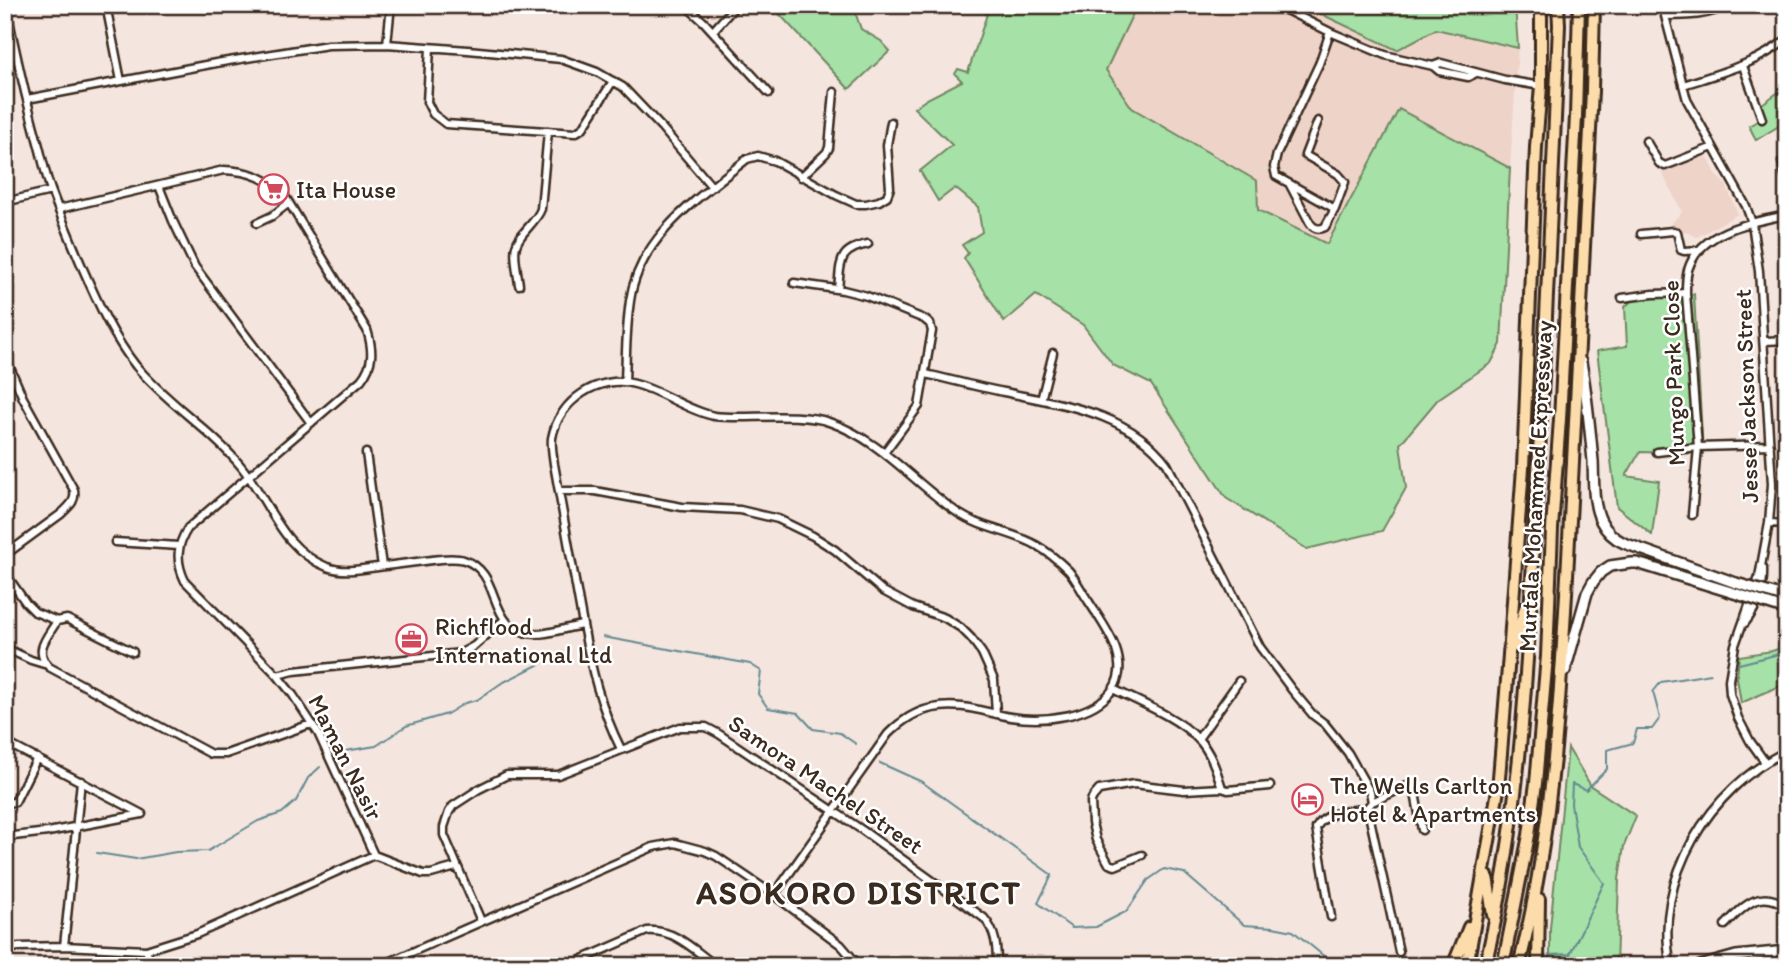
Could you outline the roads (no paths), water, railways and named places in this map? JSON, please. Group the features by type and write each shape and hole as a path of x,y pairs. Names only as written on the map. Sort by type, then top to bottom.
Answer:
{"highway":[{"name":"Murtala Mohammed Expressway","path":"1467,966 1498,790 1508,668 1523,468 1536,147 1541,86 1541,5"},
{"name":"Murtala Mohammed Expressway","path":"1485,966 1506,858 1521,745 1549,274 1558,5"},
{"name":"Murtala Mohammed Expressway","path":"1503,966 1527,847 1536,783 1546,669 1576,116 1579,5"},
{"name":"Murtala Mohammed Expressway","path":"1540,870 1562,670 1592,104 1594,5"},
{"path":"1558,456 1577,384"},
{"path":"1508,668 1532,585"},
{"path":"1549,608 1562,670"},
{"path":"1485,866 1494,925"},
{"path":"1518,966 1540,870"},
{"path":"1538,966 1540,870"},
{"path":"1453,966 1479,898"}],"main road":[{"path":"1579,347 1588,403 1597,509 1607,531 1616,539 1737,583 1787,598"},
{"path":"1561,684 1587,593 1601,572 1610,566 1637,563 1787,610"},
{"path":"1700,966 1736,956 1787,951"},
{"path":"1745,966 1787,961"}],"street":[{"path":"6,5 51,191 102,312 118,341 148,379 218,441 250,476 284,534 306,556 337,569 356,570 460,559 483,572 504,620 524,632 538,634 583,625"},
{"path":"106,5 121,81"},
{"path":"387,44 391,5"},
{"path":"685,5 769,93"},
{"path":"713,32 736,5"},
{"path":"1276,5 1385,55 1468,77 1476,73 1541,86"},
{"name":"Jesse Jackson Street","path":"1664,5 1687,100 1746,206 1752,223 1759,271 1772,484 1769,523 1762,556 1764,581 1761,596 1755,610 1742,627 1735,645 1729,680 1730,694 1738,718 1765,762"},
{"path":"1665,16 1707,14 1728,5"},
{"path":"1330,32 1319,64 1274,167 1276,176 1335,209"},
{"path":"1683,85 1742,66 1774,50 1787,39"},
{"path":"27,99 328,45 387,44 561,60 597,72 623,87 712,187"},
{"path":"430,48 427,102 437,119 446,124 575,133 580,131 613,81"},
{"path":"1742,66 1762,119"},
{"path":"801,177 829,148 834,92"},
{"path":"1289,183 1313,227 1325,227 1344,187 1344,180 1305,154 1318,121"},
{"path":"625,382 630,302 643,260 657,238 675,218 747,159 758,156 775,161 856,204 884,199 890,188 887,145 891,122"},
{"path":"519,285 515,247 538,218 541,209 548,131"},
{"path":"1646,141 1659,163 1665,166 1713,147"},
{"path":"1782,162 1787,183"},
{"path":"59,209 224,170 258,175 278,189 289,203 368,330 372,346 372,358 367,373 188,528 179,546 115,542"},
{"path":"159,186 195,267 311,423"},
{"path":"5,202 51,191"},
{"path":"257,223 289,203"},
{"name":"Mungo Park Close","path":"1692,515 1698,447 1686,293 1688,271 1700,250 1713,239 1729,230 1787,215"},
{"path":"1641,234 1677,232 1681,250 1700,250"},
{"path":"838,289 844,255 855,246 867,244"},
{"path":"794,282 867,296 928,322 932,331 918,409 884,453"},
{"path":"1622,298 1686,293"},
{"path":"1765,341 1787,340"},
{"path":"1041,400 1053,353"},
{"path":"5,356 23,398 75,497 70,506 5,555"},
{"path":"926,374 1103,416 1146,440 1163,458 1259,647 1313,715 1325,724 1348,753 1370,792 1369,805 1399,952"},
{"path":"621,749 600,701 592,671 552,444 561,415 573,399 588,390 625,382 643,386 681,405 718,416 827,421 854,433 884,453 958,513 1034,544 1059,561 1076,581 1112,639 1119,666 1113,689 1092,706 1064,716 1014,717 965,706 947,706 924,710 909,717 888,734 774,895"},
{"path":"1657,452 1698,447 1770,445"},
{"path":"366,453 382,566"},
{"path":"559,491 595,491 682,507 740,510 778,519 813,536 835,550 883,591 913,607 945,618 961,628 977,645 990,668 994,680 996,714"},
{"path":"1769,523 1787,524"},
{"name":"Maman Nasir","path":"179,546 179,564 186,581 277,675 318,733 374,855 423,874 456,867"},
{"path":"5,573 35,612 57,621 67,619 133,652"},
{"path":"277,675 461,653 474,646 504,620"},
{"path":"46,664 40,654 41,648 57,621"},
{"path":"5,648 46,664 216,755 226,754 312,724"},
{"path":"1198,739 1239,681"},
{"path":"1113,689 1181,724 1198,739 1218,773 1222,788"},
{"name":"Samora Machel Street","path":"456,867 444,835 444,827 449,812 458,801 507,775 558,775 680,727 706,727 833,810 984,918 991,925 997,944 997,966"},
{"path":"5,742 142,814 5,837"},
{"path":"1671,966 1668,937 1670,900 1674,882 1691,842 1726,795 1765,762 1787,751"},
{"path":"5,803 15,802 37,758"},
{"path":"64,946 81,781"},
{"path":"1142,855 1115,866 1109,864 1096,840 1092,823 1091,801 1099,790 1134,784 1184,790 1270,786"},
{"path":"1331,917 1316,828 1319,822 1330,815 1369,805 1410,786 1415,793 1422,830"},
{"path":"380,966 653,847 675,843 716,856 841,945 859,966"},
{"path":"5,949 64,946 146,950 197,933 374,855"},
{"path":"456,867 481,921"},
{"path":"1725,925 1746,904 1754,900 1776,900 1787,907"},
{"path":"568,966 647,931 670,934 680,939 716,966"},
{"path":"146,950 152,966"}],"waterway":[{"path":"603,637 750,664 761,671 758,694 768,708 798,713 813,729 840,733 856,744"},
{"path":"339,752 376,746 406,726 447,714 465,703 477,700 500,684 563,652"},
{"path":"1739,664 1787,652"},
{"path":"1549,955 1570,954 1604,883 1578,847 1571,804 1572,784 1586,790 1607,769 1607,750 1633,743 1637,729 1652,729 1660,718 1653,692 1661,682 1711,674"},
{"path":"880,763 922,782 1052,875 1038,903 1072,928 1096,927 1127,911 1148,880 1164,869 1184,873 1244,925 1293,931 1336,966"},
{"path":"97,853 136,859 176,852 208,851 258,821 282,813 296,801 308,778 320,767"}],"place":[{"name":"Ita House","path":"273,189"},
{"name":"Richflood International Ltd","path":"412,640"},
{"name":"The Wells Carlton Hotel & Apartments","path":"1307,799"}],"district":[{"name":"ASOKORO DISTRICT","path":"859,893"}]}
